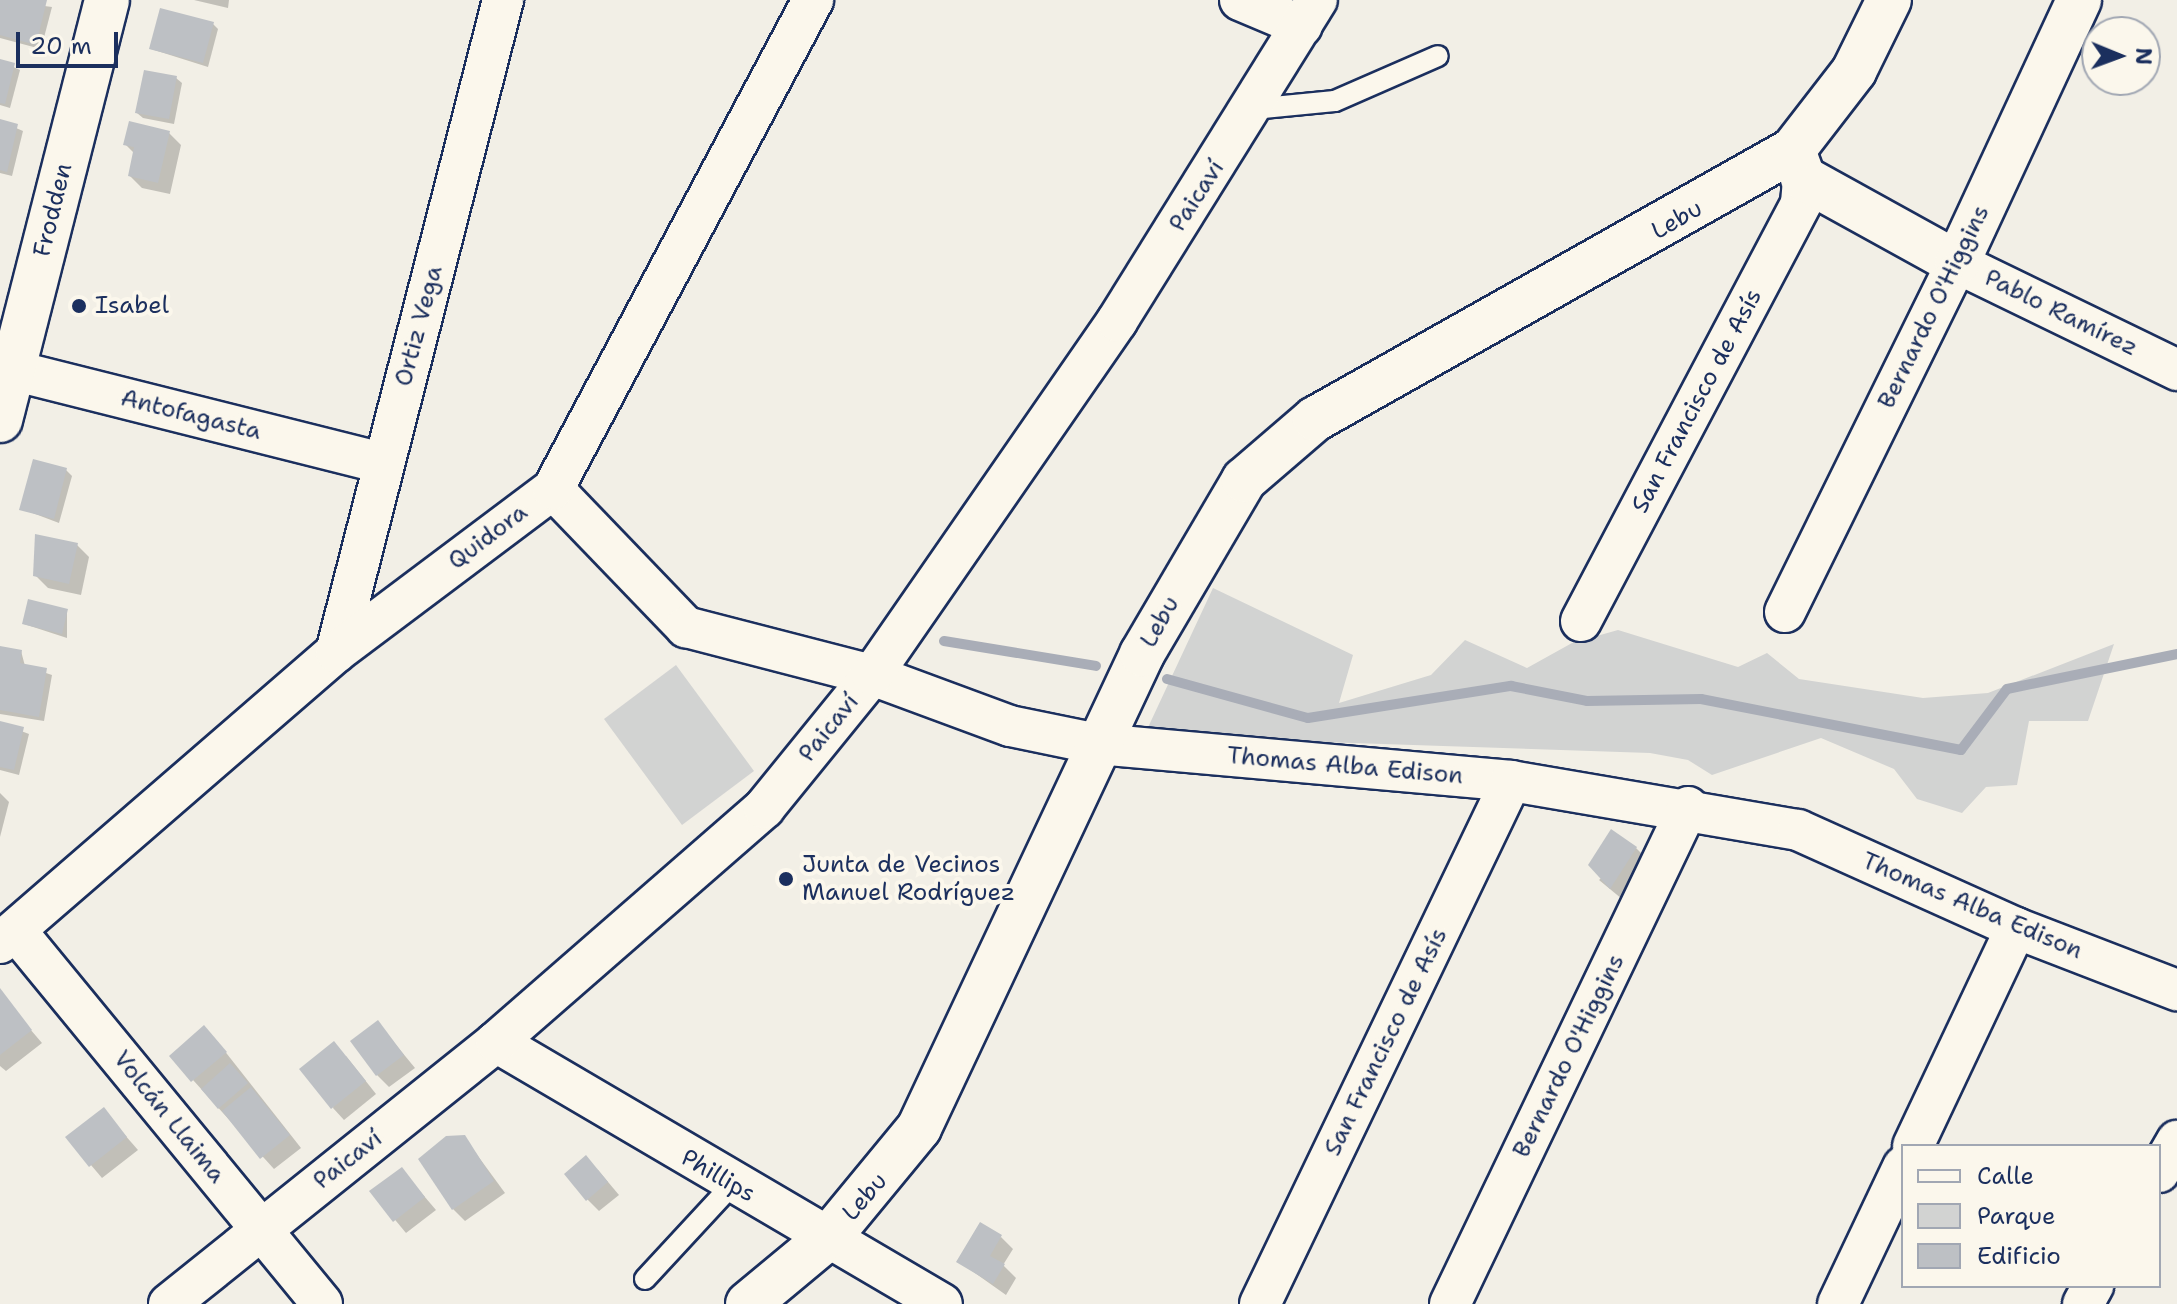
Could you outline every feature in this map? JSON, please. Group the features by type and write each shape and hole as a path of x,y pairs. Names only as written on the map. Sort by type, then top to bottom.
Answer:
{"main road":[{"name":"Frodden","path":"0,420 6,369 107,0"},
{"name":"San Francisco de Asís","path":"1798,164 1854,71 1889,0"},
{"name":"Bernardo O'Higgins","path":"1957,263 2079,0"},
{"name":"Pablo Ramírez","path":"1798,164 1957,263"},
{"name":"Lebu","path":"748,1304 830,1236 919,1128 1098,744 1199,553 1256,470 1315,419 1798,164"}],"street":[{"name":"Ortiz Vega","path":"336,652 503,0"},
{"name":"Quidora","path":"8,937 336,652 553,489 813,0"},
{"path":"1240,0 1310,13"},
{"name":"Paicaví","path":"169,1304 496,1042 764,808 872,675 1253,109 1310,13"},
{"name":"San Francisco de Asís","path":"1581,621 1801,203 1798,164"},
{"name":"Pablo Ramírez","path":"1957,263 2177,370"},
{"name":"Bernardo O'Higgins","path":"1785,612 1957,263"},
{"name":"Antofagasta","path":"6,369 383,463"},
{"name":"Thomas Alba Edison","path":"553,489 686,627 872,675 1010,726 1098,744 1511,781 1688,807 1798,830 2016,928 2177,990"},
{"name":"San Francisco de Asís","path":"1260,1304 1511,781"},
{"name":"Bernardo O'Higgins","path":"1450,1304 1688,807"},
{"path":"1914,1144 2016,928"},
{"name":"Volcán Llaima","path":"8,937 261,1228 322,1304"},
{"name":"Phillips","path":"496,1042 731,1186 830,1236 942,1304"},
{"path":"2161,1169 2177,1141"},
{"path":"1838,1304 1901,1171"}],"lane":[{"path":"1253,109 1335,101 1438,56"},
{"path":"645,1279 731,1186"}],"green space":[{"path":"1213,588 1353,655 1339,703 1431,675 1465,640 1527,668 1572,643 1618,630 1738,667 1767,653 1799,679 1923,698 1988,693 2114,644 2088,721 2029,721 2017,785 1986,787 1962,813 1917,799 1894,769 1821,738 1712,775 1688,760 1650,753 1144,736"},
{"path":"676,665 754,771 682,825 604,719"}],"building":[{"path":"0,0 47,0 36,45 0,35"},
{"path":"160,8 214,22 203,63 149,49"},
{"path":"0,59 15,63 5,104 0,103"},
{"path":"144,70 177,76 169,119 135,113"},
{"path":"0,119 18,124 7,172 0,170"},
{"path":"129,121 170,131 158,183 128,176 134,147 123,145"},
{"path":"33,459 67,468 54,519 19,510"},
{"path":"35,534 78,543 69,584 33,576"},
{"path":"28,599 68,609 62,634 22,624"},
{"path":"0,646 22,650 20,663 47,668 39,717 0,710"},
{"path":"0,721 24,727 14,770 0,767"},
{"path":"1611,829 1637,847 1610,889 1588,865"},
{"path":"0,988 32,1030 0,1055"},
{"path":"378,1020 404,1055 376,1076 350,1041"},
{"path":"204,1025 227,1052 191,1082 169,1056"},
{"path":"334,1041 366,1081 331,1109 299,1069"},
{"path":"230,1063 248,1083 218,1109 201,1089"},
{"path":"251,1087 290,1135 260,1159 222,1111"},
{"path":"104,1107 127,1137 89,1167 65,1137"},
{"path":"465,1135 494,1181 452,1210 418,1159 446,1136"},
{"path":"586,1155 608,1182 586,1201 564,1174"},
{"path":"402,1167 425,1197 393,1222 369,1191"},
{"path":"980,1222 1002,1235 990,1256 1005,1264 993,1284 956,1262"}],"waterway":[{"path":"944,641 1096,666"},
{"path":"1167,679 1308,718 1511,686 1587,701 1701,699 1961,750 2007,689 2177,654"}],"place":[{"name":"Isabel","path":"79,306"},
{"name":"Junta de Vecinos Manuel Rodríguez","path":"786,879"}]}
